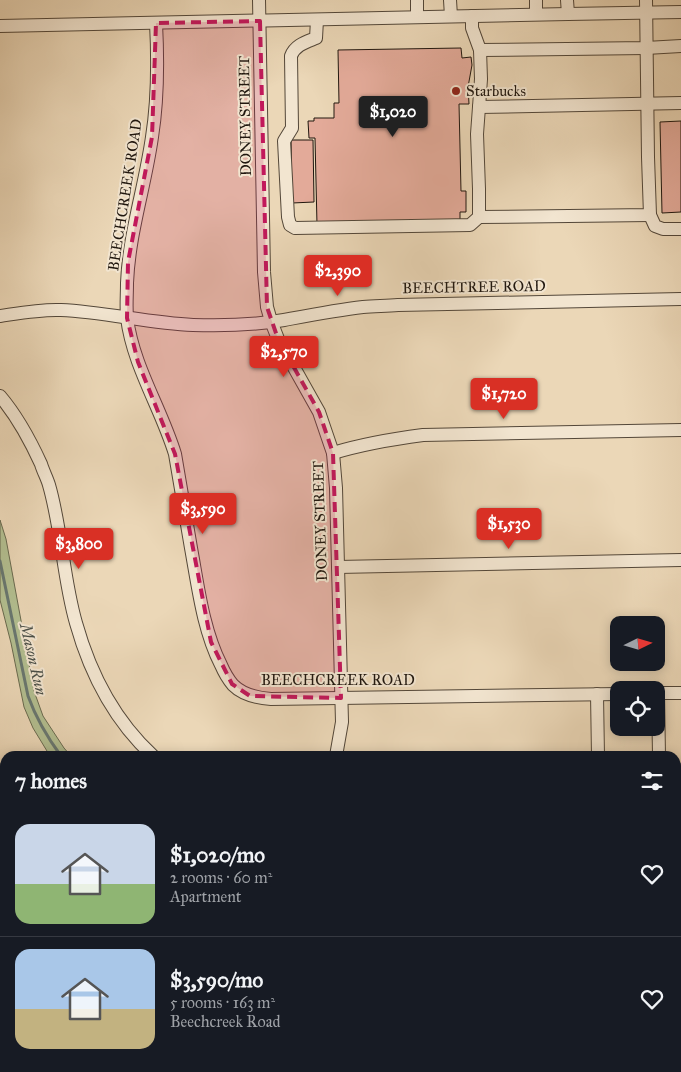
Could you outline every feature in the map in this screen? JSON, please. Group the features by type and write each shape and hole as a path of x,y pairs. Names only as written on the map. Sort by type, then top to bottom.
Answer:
{"street":[{"name":"DONEY STREET","path":"259,0 264,272 267,308 278,339 319,412 333,453 342,698 342,722 337,751"},
{"path":"417,0 418,17"},
{"path":"450,0 451,16"},
{"path":"536,0 536,14"},
{"path":"567,0 568,14"},
{"path":"646,6 650,215 654,226 663,229 681,229"},
{"path":"0,26 568,14 646,6 679,8"},
{"path":"317,20 316,38 293,50 291,56 292,128 284,141 288,217 290,225 295,228 470,225 478,217 477,134 481,79 480,50 472,28 472,16"},
{"name":"BEECHCREEK ROAD","path":"156,23 158,72 156,106 152,137 136,212 128,262 127,318 138,362 169,435 175,454 199,594 211,642 232,684 250,696 261,698 610,694"},
{"path":"480,50 681,46"},
{"path":"479,107 681,103"},
{"path":"478,217 650,215"},
{"name":"BEECHTREE ROAD","path":"0,316 24,312 59,310 109,314 127,318 193,325 271,321 363,307 398,305 681,299"},
{"path":"0,396 25,431 49,484 76,623 91,667 108,701 121,720 149,751"},
{"path":"333,453 392,439 423,436 681,430"},
{"path":"338,567 681,560"},
{"path":"665,694 681,693"},
{"path":"597,694 598,751"},
{"path":"658,736 659,751"}],"highlighted area":[{"path":"260,21 267,307 278,339 319,412 333,453 341,698 250,696 232,684 211,642 175,454 138,362 127,318 128,262 152,137 156,23"}],"green space":[{"path":"0,520 6,539 34,691 43,716 67,751 47,751 33,728 24,707 0,600"}],"building":[{"path":"461,48 462,58 471,57 472,65 468,87 469,104 459,104 461,191 466,191 466,212 460,212 460,221 317,225 315,138 309,138 308,121 314,121 314,118 334,118 334,103 339,103 338,50"},
{"path":"681,121 681,212 662,213 660,122"},
{"path":"291,140 313,140 314,202 292,203"}],"waterway":[{"name":"Mason Run","path":"0,561 28,696 42,727 57,751"}],"place":[{"name":"Starbucks","path":"456,91"}]}
